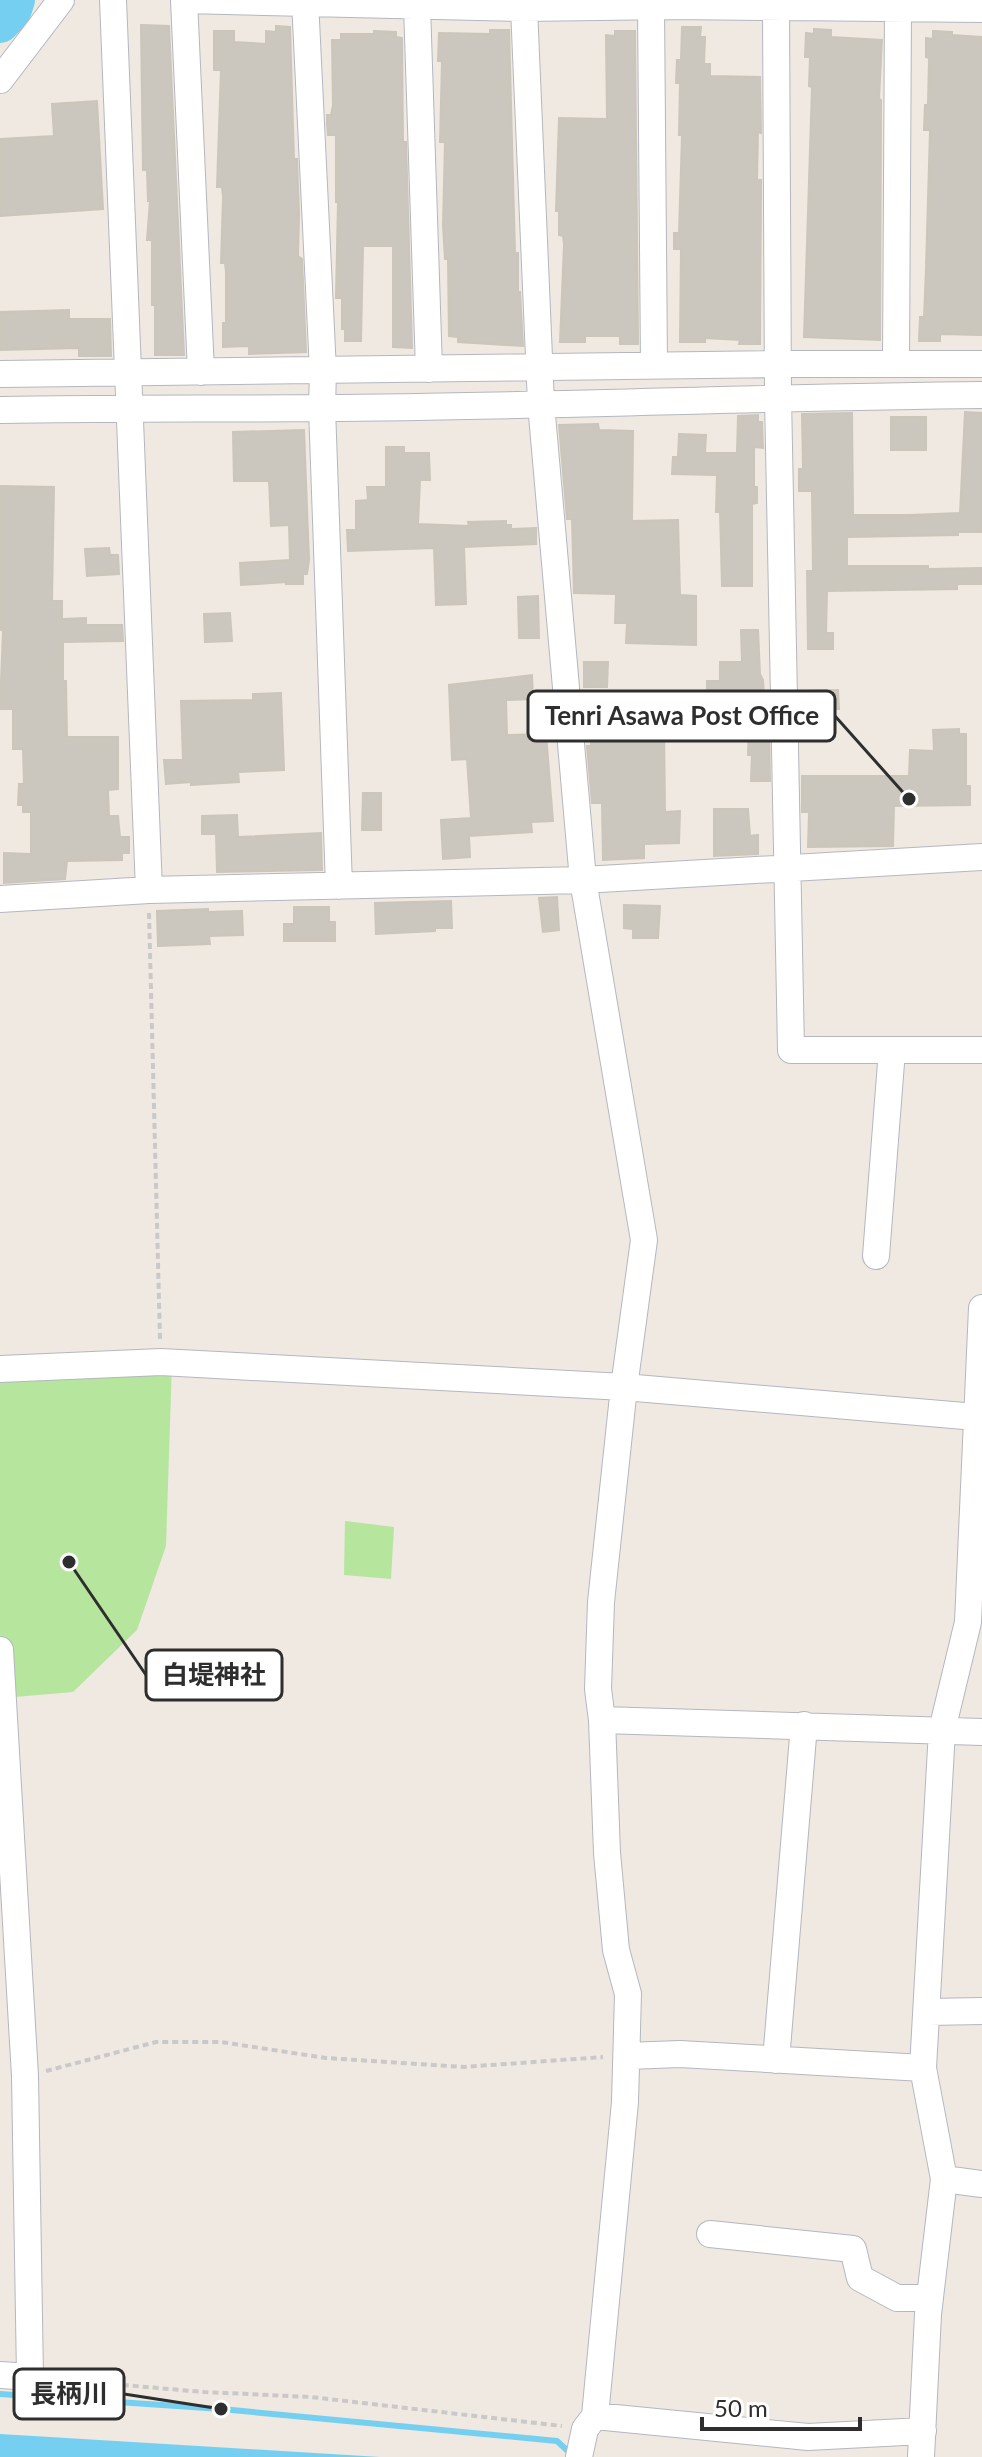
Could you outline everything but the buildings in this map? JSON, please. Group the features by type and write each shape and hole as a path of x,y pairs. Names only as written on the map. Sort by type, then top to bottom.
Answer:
{"street":[{"path":"32,0 49,0"},
{"path":"0,80 61,0"},
{"path":"113,0 149,890"},
{"path":"201,372 184,0 524,8 666,4 982,9"},
{"path":"305,1 323,371 339,886"},
{"path":"654,365 666,4"},
{"path":"417,6 429,369"},
{"path":"524,8 541,404 583,880 644,1240 624,1387 601,1602 598,1689 616,1950 628,1994 627,2056 590,2422 579,2457"},
{"path":"776,8 778,397 791,1050 982,1050"},
{"path":"896,364 898,8"},
{"path":"0,374 539,366 982,364"},
{"path":"0,410 322,408 982,395"},
{"path":"0,899 149,890 583,880 982,857"},
{"path":"876,1256 892,1050"},
{"path":"590,2422 922,2444 930,2298 944,2179 923,2068 942,1730 968,1622 982,1308"},
{"path":"0,1369 161,1362 624,1387 976,1417"},
{"path":"0,1650 25,2076 30,2377 0,2375"},
{"path":"602,1720 982,1732"},
{"path":"776,2060 804,1725"},
{"path":"928,2012 982,2011"},
{"path":"627,2056 680,2054 923,2068"},
{"path":"944,2179 982,2184"},
{"path":"710,2234 853,2249 860,2278 897,2298 930,2298"}],"path":[{"path":"149,890 161,1362"},
{"path":"25,2076 156,2042 221,2042 326,2058 464,2067 627,2056"},
{"path":"30,2377 204,2392 311,2397 590,2422"}],"green space":[{"path":"172,1363 166,1546 137,1630 73,1692 3,1698 0,1640 0,1369"},
{"path":"345,1521 394,1527 391,1579 344,1575"}],"water":[{"path":"0,2434 380,2457 0,2457"}],"waterway":[{"path":"0,24 12,12 16,0"},
{"path":"0,2394 221,2409 557,2441 571,2454"}],"place":[{"name":"Tenri Asawa Post Office","path":"909,799"},
{"name":"白堤神社","path":"69,1562"},
{"name":"長柄川","path":"221,2409"}]}
